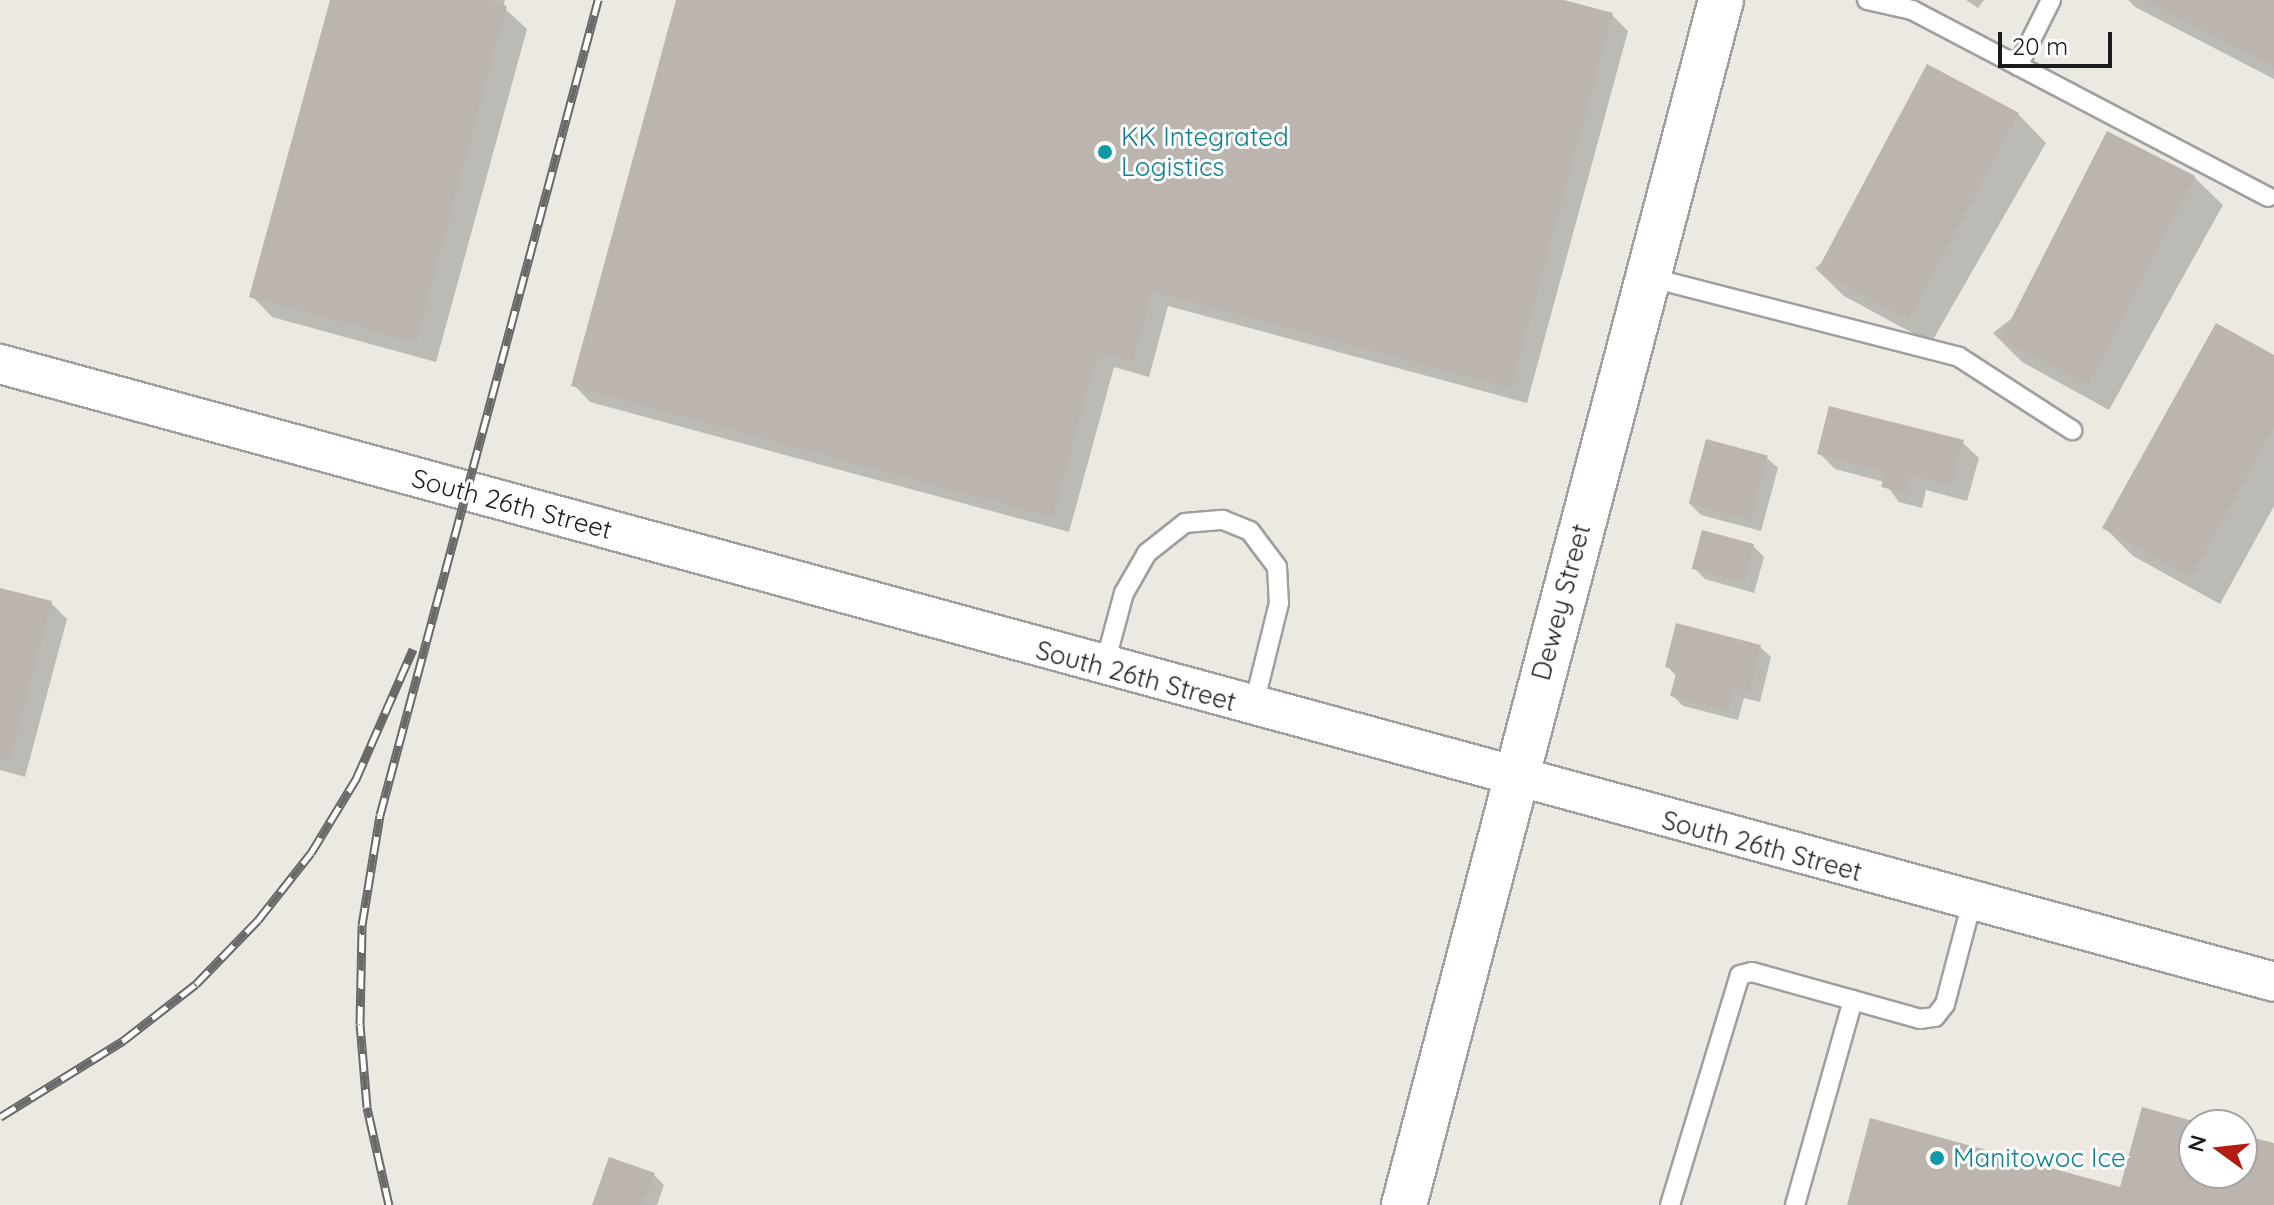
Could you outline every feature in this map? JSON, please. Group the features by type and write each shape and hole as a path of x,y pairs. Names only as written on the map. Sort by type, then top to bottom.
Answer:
{"street":[{"name":"Dewey Street","path":"1404,1205 1721,0"},
{"name":"South 26th Street","path":"0,364 1514,779 2274,982"}],"lane":[{"path":"1867,0 1912,10 2268,197"},
{"path":"2018,66 2051,0"},
{"path":"1648,277 1959,357 2072,430"},
{"path":"1104,667 1124,593 1147,553 1185,523 1223,520 1250,531 1277,567 1279,603 1253,708"},
{"path":"1670,1205 1740,975 1752,972 1920,1019 1935,1017 1945,1004 1972,902"},
{"path":"1795,1205 1853,1000"}],"building":[{"path":"330,0 487,0 507,6 416,342 249,297"},
{"name":"KK Integrated Logistics","path":"676,0 1564,0 1613,13 1511,388 1152,291 1133,362 1098,352 1053,517 571,386"},
{"path":"2145,0 2274,0 2274,67"},
{"path":"1927,64 2019,113 1909,319 1817,271"},
{"path":"2107,131 2195,176 2089,384 2001,339"},
{"path":"2216,323 2274,355 2274,427 2191,577 2102,528"},
{"path":"1829,406 1964,440 1951,486 1910,475 1906,493 1881,487 1885,472 1817,454"},
{"path":"1706,439 1768,456 1750,520 1689,504"},
{"path":"1702,530 1754,544 1744,583 1692,569"},
{"path":"0,588 52,601 9,762 0,759"},
{"path":"1676,623 1761,645 1749,692 1733,688 1728,710 1670,696 1677,670 1665,667"},
{"name":"Manitowoc Ice","path":"2142,1107 2178,1117 2178,1189 2258,1189 2258,1139 2274,1143 2274,1205 1847,1205 1870,1118 2120,1187"},
{"path":"609,1157 655,1173 643,1205 592,1205"}],"railway":[{"path":"389,1205 367,1107 360,1024 362,925 380,815 598,0"},
{"path":"0,1117 124,1040 196,984 258,920 311,853 356,779 413,649"}],"place":[{"name":"KK Integrated Logistics","path":"1105,152"},
{"name":"Manitowoc Ice","path":"1937,1158"}]}
